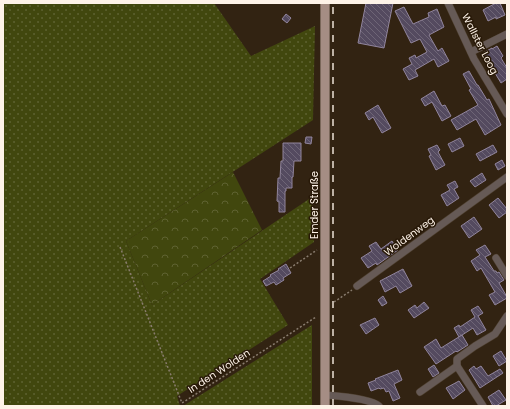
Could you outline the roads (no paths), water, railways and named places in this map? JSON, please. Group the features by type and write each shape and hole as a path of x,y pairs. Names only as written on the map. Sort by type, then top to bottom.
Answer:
{"main road":[{"name":"Emder Straße","path":"325,3 325,406"}],"street":[{"name":"Wallster Loog","path":"448,3 471,52 507,114"},
{"path":"471,52 507,34"},
{"name":"Woldenweg","path":"357,286 507,177"},
{"path":"496,258 507,276"},
{"path":"483,406 458,366 457,359 495,334 507,316"},
{"path":"420,392 458,366"},
{"path":"325,395 369,401 379,406"}],"railway":[{"path":"333,3 333,406"}]}
